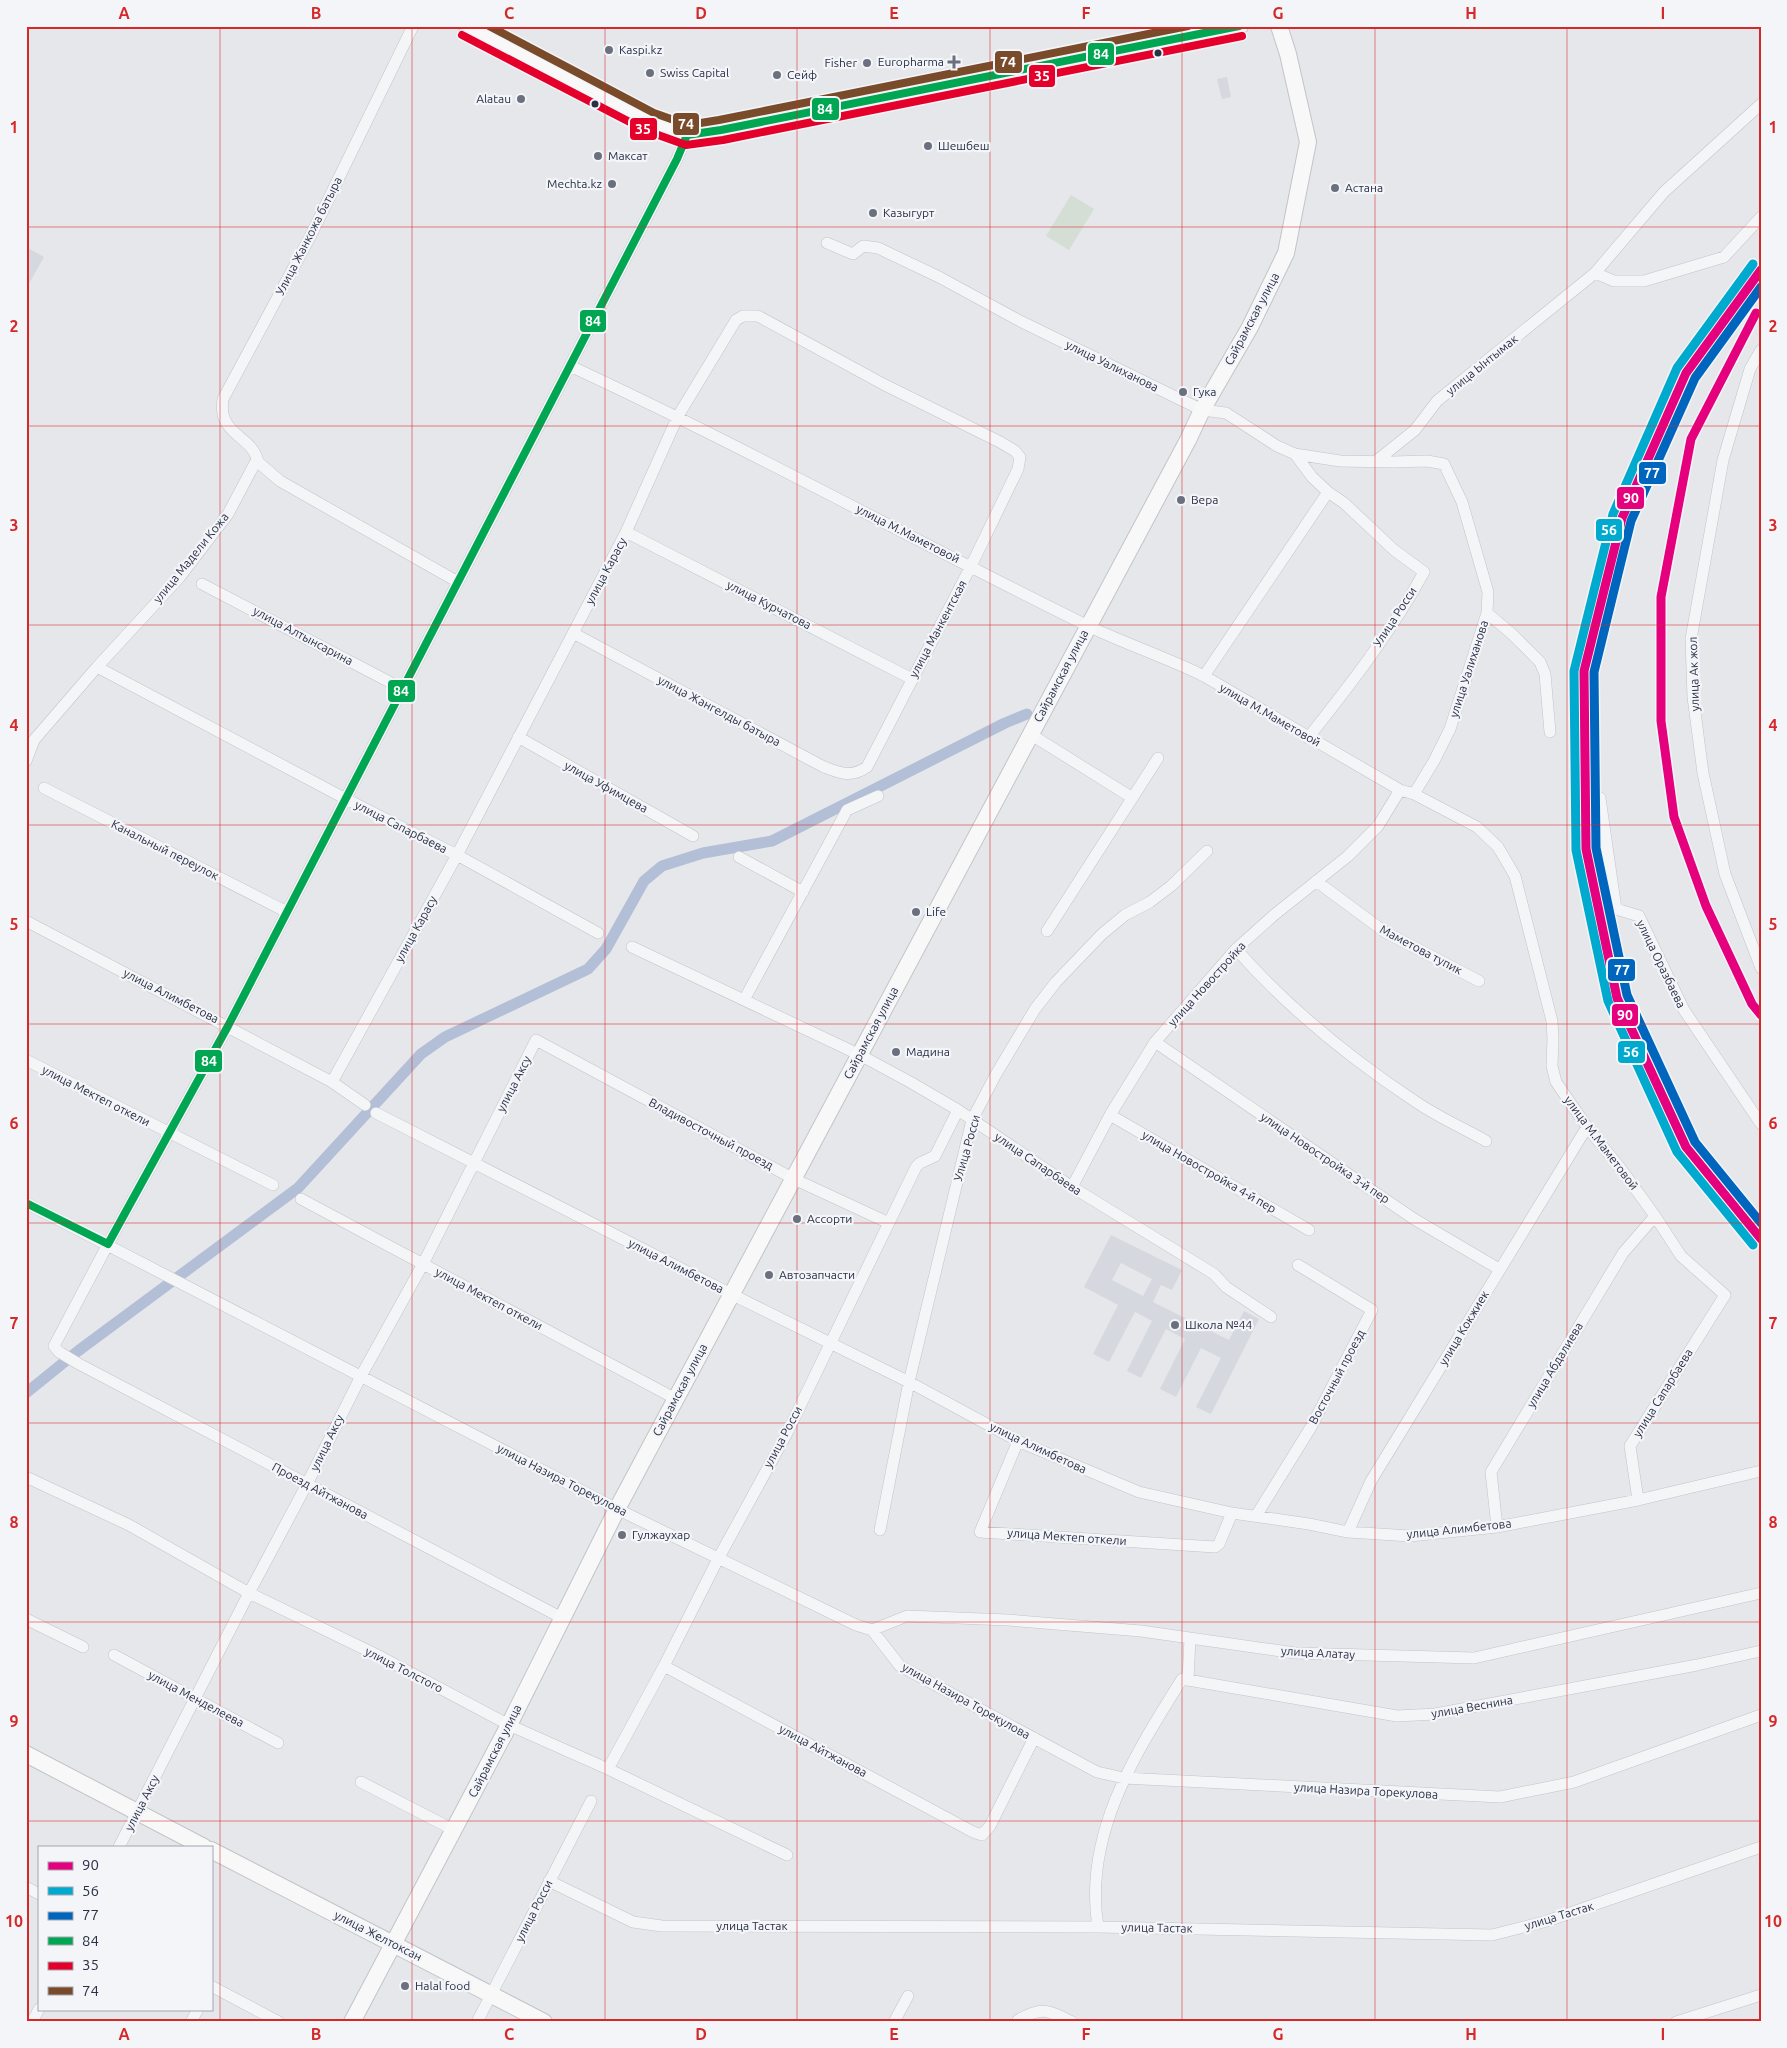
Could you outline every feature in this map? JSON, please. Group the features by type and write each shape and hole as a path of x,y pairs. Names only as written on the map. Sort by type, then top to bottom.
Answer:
{"main road":[{"path":"467,26 650,122 686,135 721,130 972,81 1240,26"},
{"name":"Сайрамская улица","path":"352,2022 509,1725 617,1509 1188,440 1202,410 1250,327 1286,252 1308,142 1288,54 1279,26"},
{"path":"26,1754 202,1846"},
{"name":"улица Желтоксан","path":"212,1851 544,2022"}],"street":[{"name":"Улица Жанкожа батыра","path":"258,462 255,451 230,429 224,420 223,399 310,237 413,26"},
{"name":"улица Ынтымак","path":"1375,462 1415,430 1437,401 1595,273 1664,192 1761,104"},
{"path":"108,1244 228,1026 677,159 686,135"},
{"path":"1595,273 1614,281 1644,280 1724,257 1761,217"},
{"name":"улица Уалиханова","path":"828,243 853,254 863,246 878,248 939,277 1020,321 1202,410 1226,413 1277,446 1295,454 1340,461 1439,462 1448,468 1462,502 1488,592 1487,613 1450,729 1434,761 1414,794"},
{"name":"улица Карасу","path":"332,1082 457,854 626,532 678,416 736,320 743,316 758,316 883,384 1000,442"},
{"name":"улица Ак жол","path":"1761,350 1750,369 1723,460 1691,640 1693,697 1703,773 1725,874 1761,968"},
{"name":"улица М.Маметовой","path":"570,366 678,416 1088,626 1204,676 1400,790 1414,794 1477,827 1498,847 1515,876 1552,1020 1554,1039 1552,1066 1556,1082 1587,1127 1621,1169 1655,1216 1681,1256 1726,1295"},
{"name":"улица Манкентская","path":"866,768 971,566 1020,463 1020,457 1000,442"},
{"name":"Улица Росси","path":"1295,454 1312,477 1328,492 1344,503 1394,550 1424,572 1413,593 1360,672 1308,738"},
{"path":"258,462 280,481 458,582"},
{"name":"улица Мадели Кожа","path":"26,761 34,740 97,666 179,578 228,514 252,467 258,462"},
{"path":"1204,676 1328,492"},
{"name":"улица Курчатова","path":"626,532 912,679"},
{"name":"улица Алтынсарина","path":"202,584 403,688"},
{"path":"1487,613 1512,634 1540,662 1545,674 1550,732"},
{"name":"улица Жангелды батыра","path":"573,633 824,767 843,774 853,774 866,768"},
{"name":"улица Сапарбаева","path":"97,666 346,799 457,854 598,933"},
{"path":"1030,734 1131,797"},
{"name":"улица Уфимцева","path":"518,737 693,836"},
{"path":"1047,931 1131,797 1158,758"},
{"name":"Канальный переулок","path":"44,788 287,912"},
{"name":"улица Новостройка","path":"1072,1188 1110,1115 1154,1042 1236,949 1274,915 1348,856 1378,826 1400,790"},
{"path":"744,1000 847,810 878,796"},
{"name":"улица Оразбаева","path":"1600,798 1616,910 1639,916 1684,1010 1761,1124"},
{"name":"Улица Росси","path":"880,1530 909,1382 972,1120 995,1076 1035,1009 1056,982 1102,934 1125,915 1150,902 1171,886 1207,851"},
{"path":"739,857 803,892"},
{"name":"Маметова тупик","path":"1316,881 1385,932 1479,981"},
{"name":"улица Алимбетова","path":"26,921 332,1082 365,1105"},
{"name":"улица Сапарбаева","path":"632,948 860,1055 958,1110 1072,1188 1214,1274 1226,1288 1271,1317"},
{"path":"1236,949 1261,977 1309,1021 1339,1045 1417,1103 1486,1141"},
{"name":"улица Аксу","path":"120,1846 307,1484 360,1376 423,1264 536,1040"},
{"name":"Владивосточный проезд","path":"536,1040 794,1179 889,1224"},
{"name":"улица Новостройка 3-й пер","path":"1154,1042 1414,1219 1499,1269"},
{"name":"улица Мектеп откели","path":"26,1060 273,1186"},
{"name":"улица Росси","path":"608,1769 664,1666 718,1559 787,1433 916,1167 935,1156 958,1110"},
{"name":"улица Алимбетова","path":"376,1113 731,1294 909,1382 1018,1441 1139,1492 1232,1513 1348,1532 1410,1536 1497,1527 1638,1500 1761,1471"},
{"name":"улица Новостройка 4-й пер","path":"1110,1115 1309,1230"},
{"name":"улица Кокжиек","path":"1348,1532 1371,1481 1587,1127"},
{"name":"улица Мектеп откели","path":"301,1199 676,1399"},
{"name":"улица Назира Торекулова","path":"26,1203 617,1509 856,1625 872,1630 900,1666 1097,1772 1124,1778 1500,1797 1574,1782 1761,1715"},
{"name":"улица Абдалиева","path":"1497,1527 1491,1472 1623,1253 1655,1216"},
{"name":"Проезд Айтжанова","path":"108,1244 54,1344 59,1352 562,1618"},
{"name":"Восточный проезд","path":"1256,1516 1311,1427 1372,1310 1298,1265"},
{"name":"улица Сапарбаева","path":"1638,1500 1630,1446 1726,1295"},
{"name":"улица Мектеп откели","path":"1018,1441 980,1532 1216,1547 1232,1513"},
{"name":"улица Толстого","path":"26,1477 129,1525 249,1593 381,1657 509,1725 608,1769 786,1855"},
{"name":"улица Алатау","path":"872,1630 907,1616 1008,1620 1140,1631 1295,1653 1474,1658 1761,1593"},
{"path":"26,1619 83,1647"},
{"path":"1098,1927 1095,1909 1097,1866 1107,1826 1124,1778 1185,1680 1190,1638"},
{"name":"улица Веснина","path":"1185,1680 1397,1716 1435,1714 1697,1665 1761,1651"},
{"name":"улица Менделеева","path":"114,1655 278,1743"},
{"name":"улица Айтжанова","path":"664,1666 973,1832 982,1835 990,1826 1034,1738"},
{"path":"361,1782 454,1830"},
{"name":"улица Росси","path":"477,2022 591,1801"},
{"name":"улица Тастак","path":"549,1881 633,1922 662,1926 1098,1927 1492,1935 1547,1921 1761,1847"},
{"path":"26,1888 38,1894"},
{"path":"212,1987 279,2022"},
{"path":"1676,2022 1761,1995"},
{"path":"894,2022 908,1996"},
{"path":"32,2022 38,2010"},
{"path":"192,2022 198,2010"},
{"path":"1018,2020 1033,2011 1051,2011 1072,2022"}],"shaded area":[{"path":"1227,77 1231,97 1222,99 1217,79"},
{"path":"1071,195 1094,209 1069,250 1046,236"},
{"path":"26,247 44,257 26,289"},
{"name":"Школа №44","path":"1111,1235 1182,1270 1172,1290 1161,1285 1153,1302 1229,1340 1244,1311 1259,1319 1211,1414 1196,1407 1221,1358 1201,1348 1176,1397 1160,1389 1185,1339 1166,1329 1141,1378 1127,1371 1152,1321 1135,1312 1109,1362 1093,1354 1118,1305 1084,1287","holes":["1121,1263 1152,1279 1143,1296 1112,1280"]}],"waterway":[{"path":"26,1393 78,1351 298,1188 421,1054 445,1037 588,969 606,949 644,881 662,866 703,853 772,841 1005,723 1027,714"}],"transit line":[{"name":"74","path":"489,26 654,113 688,125 1188,26"},
{"name":"84","path":"687,135 721,130 1239,26"},
{"name":"35","path":"462,35 647,131 686,145 723,140 1242,36"},
{"name":"84","path":"108,1244 228,1026 677,159 687,135"},
{"name":"56","path":"1753,264 1677,368 1613,514 1574,671 1576,850 1608,1001 1677,1152 1753,1245"},
{"name":"90","path":"1761,270 1686,373 1622,518 1584,671 1586,849 1617,998 1686,1147 1761,1239"},
{"name":"77","path":"1761,287 1695,378 1631,521 1594,672 1596,848 1627,995 1695,1142 1761,1223"},
{"name":"90","path":"1756,313 1691,439 1661,597 1661,721 1674,817 1706,906 1752,1004 1761,1015"},
{"name":"84","path":"26,1203 108,1244"}],"place":[{"name":"Kaspi.kz","path":"609,50"},
{"name":"Europharma","path":"954,62"},
{"name":"Fisher","path":"867,63"},
{"name":"Swiss Capital","path":"650,73"},
{"name":"Сейф","path":"777,75"},
{"name":"Alatau","path":"521,99"},
{"name":"Шешбеш","path":"928,146"},
{"name":"Максат","path":"598,156"},
{"name":"Mechta.kz","path":"612,184"},
{"name":"Астана","path":"1335,188"},
{"name":"Казыгурт","path":"873,213"},
{"name":"Гука","path":"1183,392"},
{"name":"Вера","path":"1181,500"},
{"name":"Life","path":"916,912"},
{"name":"Мадина","path":"896,1052"},
{"name":"Ассорти","path":"797,1219"},
{"name":"Автозапчасти","path":"769,1275"},
{"name":"Школа №44","path":"1175,1325"},
{"name":"Гулжаухар","path":"622,1535"},
{"name":"Halal food","path":"405,1986"}]}
